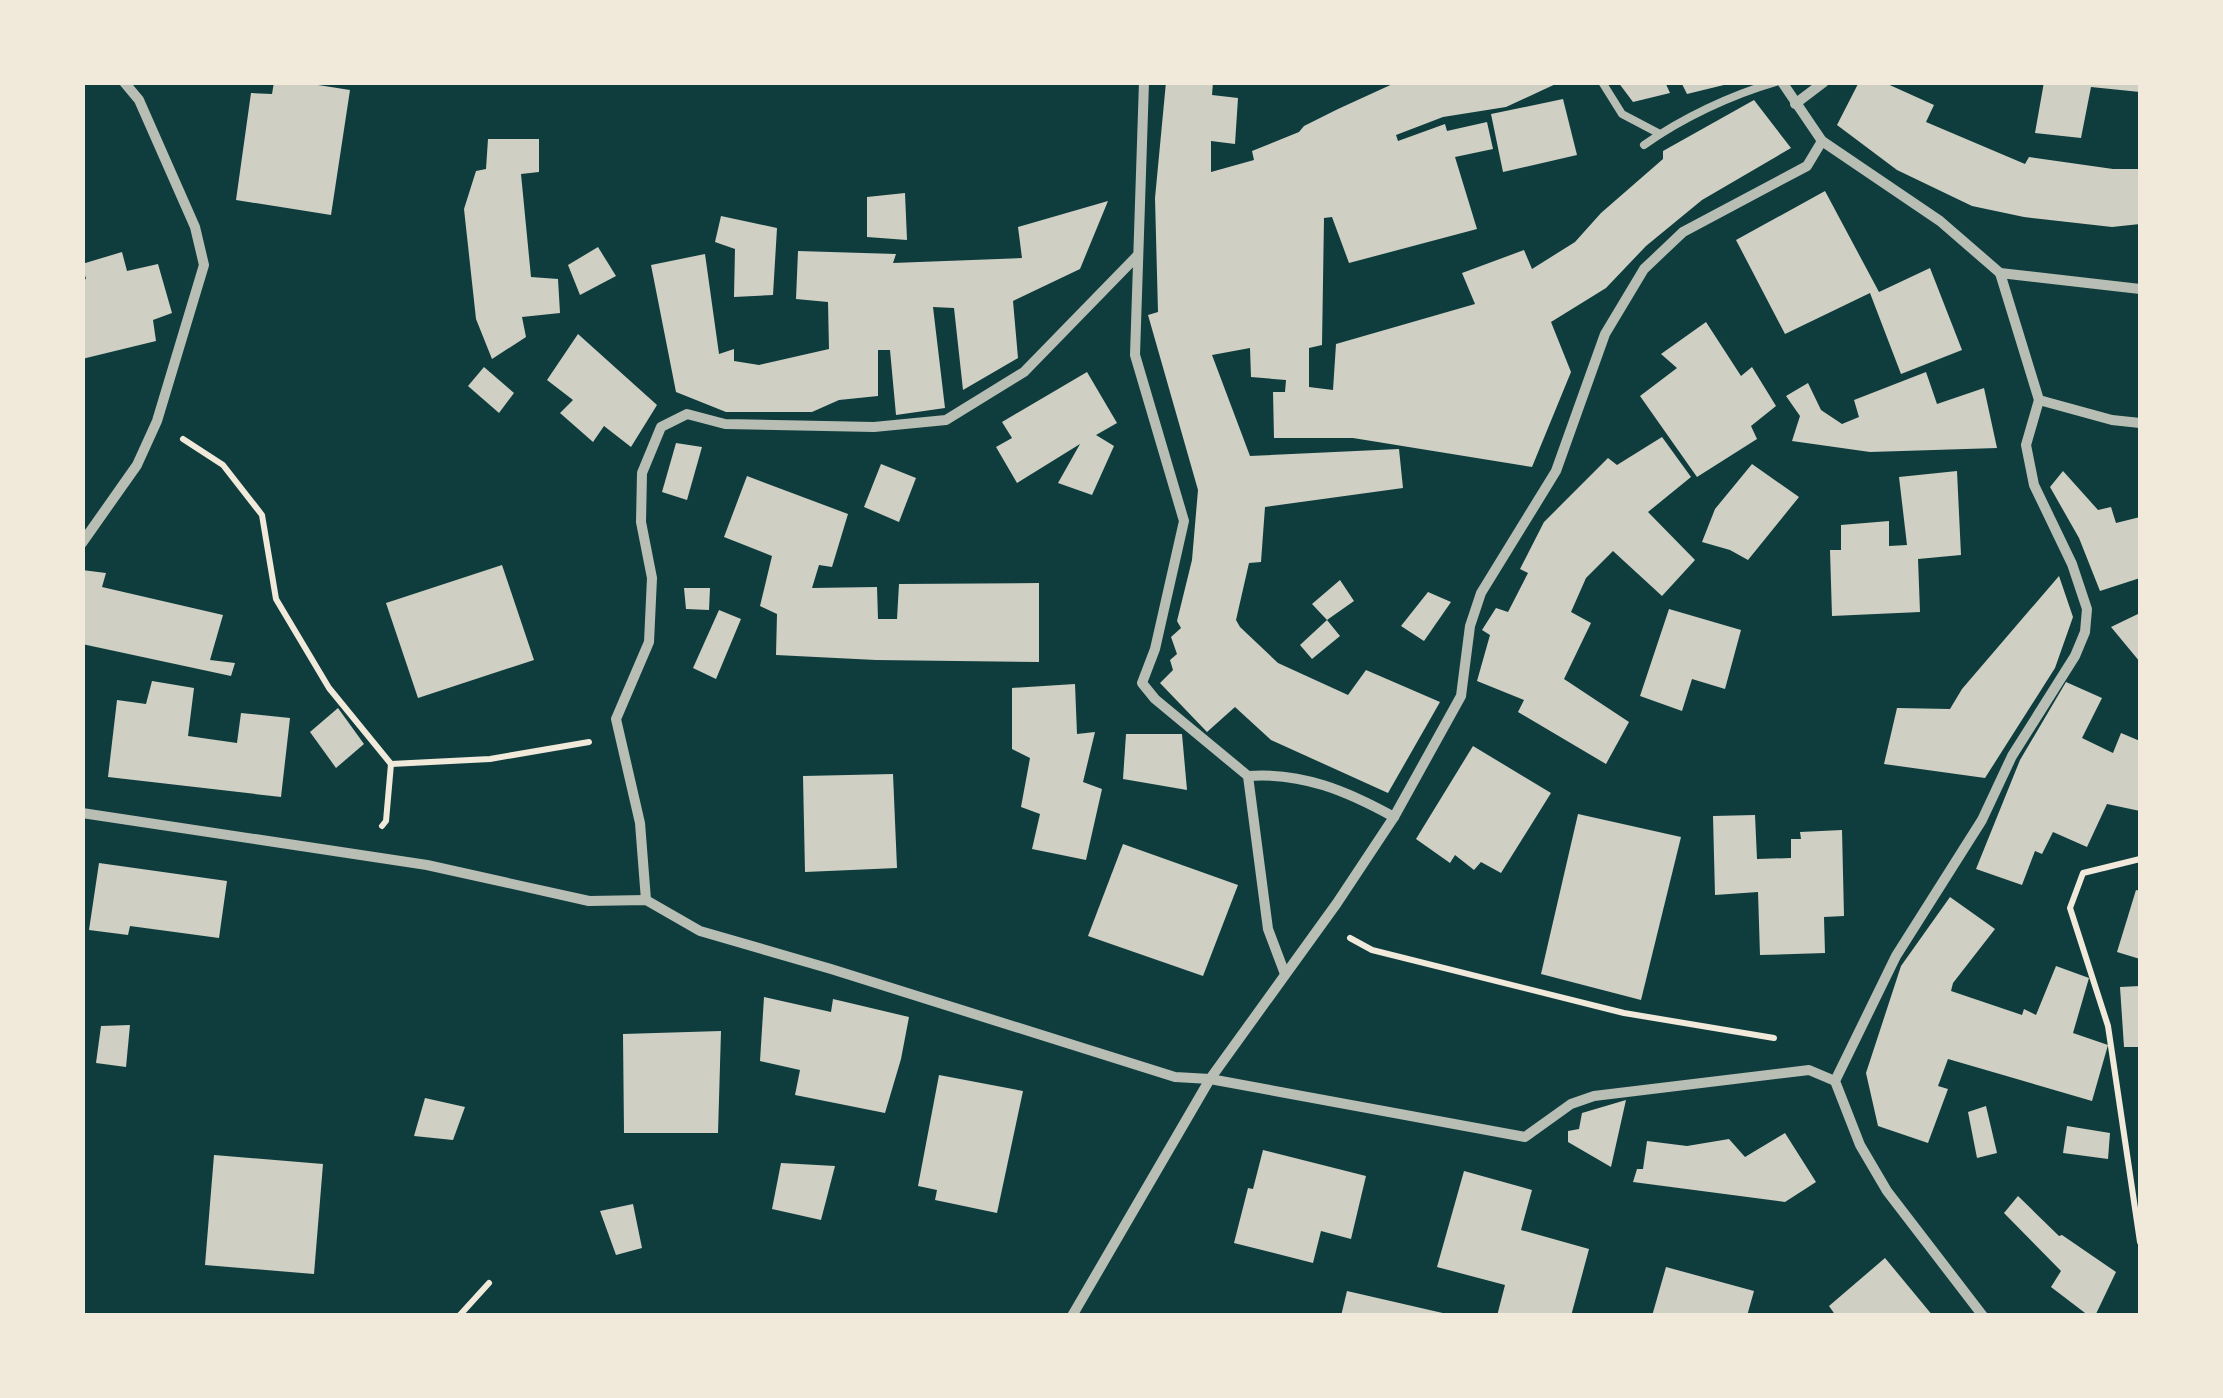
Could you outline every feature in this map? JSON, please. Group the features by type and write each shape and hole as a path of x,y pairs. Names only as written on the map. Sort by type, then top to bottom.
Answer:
{"street":[{"path":"82,543 137,465 157,421 204,265 195,227 172,173 140,100 124,82"},
{"path":"1144,82 1135,355 1184,520 1156,649 1142,683 1155,700 1248,776 1268,929 1284,974"},
{"path":"1779,82 1822,140 1940,221 2000,274 2039,400 2026,445 2034,484 2072,564 2087,609 2085,632 2076,656 2012,756 1982,820 1896,956 1835,1081"},
{"path":"1796,104 1824,82"},
{"path":"1072,1316 1210,1079 1394,817 1461,696 1470,626 1481,592 1556,470 1605,334 1644,269 1683,232 1807,166 1822,140"},
{"path":"646,900 640,823 616,719 649,642 652,578 641,522 642,473 661,427 687,414 725,424 874,428 946,420 1024,372 1137,256"},
{"path":"2000,274 2140,289"},
{"path":"2039,400 2140,424"},
{"path":"1248,776 1276,774 1349,792 1394,817"},
{"path":"82,813 358,853 589,901 646,900 700,932 831,969 1175,1078 1210,1079 1525,1137 1571,1104 1594,1096 1809,1070 1835,1081 1860,1145 1887,1191 1983,1316"}],"lane":[{"path":"1602,82 1622,114 1660,134"},
{"path":"1644,145 1749,90 1779,82"}],"path":[{"path":"157,421 223,465 262,516 276,599 329,688 391,764 386,822 358,853"},
{"path":"391,764 490,759 620,737"},
{"path":"2140,859 2084,873 2070,908 2108,1026 2140,1242"},
{"path":"1323,922 1372,950 1624,1013 1776,1038"},
{"path":"459,1316 488,1283"}],"building":[{"path":"274,82 350,90 331,215 236,200 251,93 272,94"},
{"path":"1166,82 1213,82 1212,95 1238,98 1235,144 1211,141 1211,172 1254,160 1252,151 1299,132 1304,126 1397,82 1560,82 1506,107 1443,117 1396,135 1398,141 1445,124 1447,131 1487,122 1493,149 1455,157 1477,229 1349,263 1332,217 1324,218 1322,345 1309,348 1309,387 1333,390 1336,344 1475,304 1462,273 1524,250 1532,269 1575,242 1601,213 1663,159 1663,151 1754,100 1791,148 1702,200 1646,246 1606,288 1551,322 1571,372 1532,467 1353,438 1274,438 1273,392 1285,392 1286,380 1251,377 1250,348 1212,355 1250,456 1399,449 1403,488 1265,507 1261,562 1249,563 1236,620 1278,663 1348,695 1366,670 1440,702 1388,793 1271,740 1235,707 1207,732 1160,683 1173,670 1170,660 1177,654 1171,637 1181,628 1177,621 1192,560 1198,490 1148,315 1158,312 1155,198"},
{"path":"1618,82 1665,82 1670,93 1633,102"},
{"path":"1681,82 1728,82 1728,84 1687,94"},
{"path":"1859,82 1883,82 1934,105 1926,122 2025,164 2029,157 2140,169 2140,224 2112,227 2024,217 1972,206 1897,170 1837,125"},
{"path":"2044,82 2140,82 2140,92 2091,87 2081,138 2035,133"},
{"path":"1563,99 1577,155 1503,172 1491,114"},
{"path":"488,139 539,139 539,172 521,174 531,277 558,279 560,313 522,317 526,337 492,359 476,319 464,209 476,171 486,169"},
{"path":"1825,191 1879,292 1930,268 1962,350 1901,374 1870,293 1785,334 1736,240"},
{"path":"905,193 907,240 867,237 867,197"},
{"path":"1108,201 1080,269 1013,301 1018,358 963,390 954,308 933,307 945,408 896,415 890,350 878,350 878,396 839,400 812,412 726,412 676,392 651,265 705,254 719,354 734,349 734,361 759,365 829,349 828,302 796,299 798,251 896,254 893,263 1022,258 1018,227"},
{"path":"721,216 777,228 773,295 734,297 735,249 715,242"},
{"path":"598,247 616,276 580,295 568,265"},
{"path":"122,252 127,271 158,264 172,313 153,320 156,341 82,359 82,280 86,279 82,264"},
{"path":"1706,322 1741,376 1752,367 1776,406 1751,426 1757,439 1697,477 1640,396 1677,368 1661,354"},
{"path":"578,334 657,405 631,447 604,426 593,442 560,413 573,400 547,380"},
{"path":"484,367 514,393 499,413 468,386"},
{"path":"1087,372 1117,423 1096,435 1114,446 1092,495 1058,483 1080,444 1017,483 996,447 1012,438 1002,422"},
{"path":"1926,372 1937,404 1984,388 1997,448 1870,452 1792,441 1800,416 1786,396 1808,383 1821,410 1842,424 1859,417 1854,400"},
{"path":"1662,437 1691,477 1648,512 1695,560 1662,596 1613,551 1586,578 1571,612 1591,623 1564,679 1629,722 1606,764 1518,712 1524,700 1477,681 1490,635 1482,630 1496,608 1508,612 1528,573 1520,569 1544,522 1608,458 1617,465"},
{"path":"676,443 702,447 687,500 662,492"},
{"path":"881,464 916,478 899,522 864,507"},
{"path":"1752,464 1799,497 1748,560 1702,542 1715,509"},
{"path":"1957,471 1961,555 1918,559 1920,612 1832,616 1830,550 1841,550 1841,525 1889,521 1889,546 1907,545 1899,477"},
{"path":"2063,471 2098,510 2111,507 2116,523 2140,517 2140,578 2100,591 2079,538 2050,487"},
{"path":"747,476 848,514 832,567 819,565 812,588 877,587 878,619 897,619 899,584 1039,583 1039,662 776,655 777,614 760,606 772,556 724,537"},
{"path":"502,565 534,660 418,698 386,603"},
{"path":"82,570 106,573 102,587 223,615 210,660 235,663 231,676 82,644"},
{"path":"2059,576 2073,617 2055,668 1985,778 1884,764 1897,708 1950,709 1962,689"},
{"path":"1340,580 1354,601 1327,620 1312,604"},
{"path":"684,588 710,588 709,610 686,609"},
{"path":"1428,592 1451,602 1424,641 1401,626"},
{"path":"1669,609 1741,630 1725,689 1692,679 1682,711 1640,696"},
{"path":"719,610 741,619 716,679 693,668"},
{"path":"2140,613 2140,662 2111,627"},
{"path":"1327,620 1340,636 1312,659 1300,645"},
{"path":"152,681 194,688 188,736 237,743 241,713 290,718 281,797 108,777 117,700 146,704"},
{"path":"2066,682 2102,698 2082,738 2113,753 2121,733 2140,741 2140,811 2107,804 2087,847 2053,832 2042,854 2035,851 2022,885 1976,869 2020,760"},
{"path":"1075,684 1077,734 1095,732 1083,782 1102,789 1086,860 1032,849 1040,814 1021,807 1030,758 1012,749 1012,688"},
{"path":"338,708 364,744 336,768 310,732"},
{"path":"1126,734 1182,734 1187,790 1123,779"},
{"path":"1473,746 1551,793 1501,873 1481,862 1474,870 1455,855 1450,863 1416,839"},
{"path":"893,774 897,868 805,872 803,776"},
{"path":"1578,814 1681,837 1641,1000 1541,974"},
{"path":"1755,815 1757,859 1791,858 1791,839 1801,839 1800,832 1842,830 1844,916 1824,917 1825,953 1760,955 1758,892 1715,895 1713,816"},
{"path":"1123,844 1238,885 1203,976 1088,936"},
{"path":"99,863 227,881 219,938 130,926 128,935 89,930"},
{"path":"2136,890 2140,891 2140,959 2117,952"},
{"path":"1950,897 1995,929 1951,991 2022,1015 2024,1009 2036,1015 2056,966 2089,978 2073,1033 2108,1045 2092,1101 1948,1059 1938,1086 1948,1089 1928,1143 1878,1126 1866,1073 1901,966"},
{"path":"2140,986 2140,1047 2124,1047 2120,987"},
{"path":"764,997 831,1012 833,999 909,1017 885,1113 795,1095 800,1070 760,1061"},
{"path":"130,1025 126,1067 96,1063 101,1026"},
{"path":"721,1031 718,1133 624,1133 623,1034"},
{"path":"939,1075 1023,1091 997,1213 935,1200 937,1190 918,1186"},
{"path":"425,1098 465,1107 453,1140 414,1136"},
{"path":"1626,1100 1611,1167 1568,1142 1568,1131 1579,1129 1582,1113"},
{"path":"1986,1106 1997,1153 1977,1158 1968,1112"},
{"path":"2067,1126 2110,1133 2108,1159 2063,1153"},
{"path":"1785,1133 1816,1182 1785,1202 1633,1182 1637,1169 1643,1169 1647,1141 1687,1146 1729,1139 1745,1157"},
{"path":"1263,1150 1366,1176 1351,1239 1321,1231 1313,1263 1234,1243 1248,1188 1253,1189"},
{"path":"214,1155 323,1164 314,1274 205,1265"},
{"path":"781,1163 835,1166 821,1220 772,1209"},
{"path":"1464,1171 1532,1190 1521,1230 1589,1249 1571,1316 1497,1316 1505,1285 1437,1267"},
{"path":"2018,1196 2059,1236 2116,1272 2095,1316 2089,1316 2051,1287 2061,1271 2004,1213"},
{"path":"633,1204 642,1248 616,1255 600,1211"},
{"path":"1885,1258 1933,1316 1836,1316 1829,1306"},
{"path":"1666,1267 1754,1291 1747,1316 1652,1316"},
{"path":"1347,1291 1447,1314 1447,1316 1341,1316"}]}
